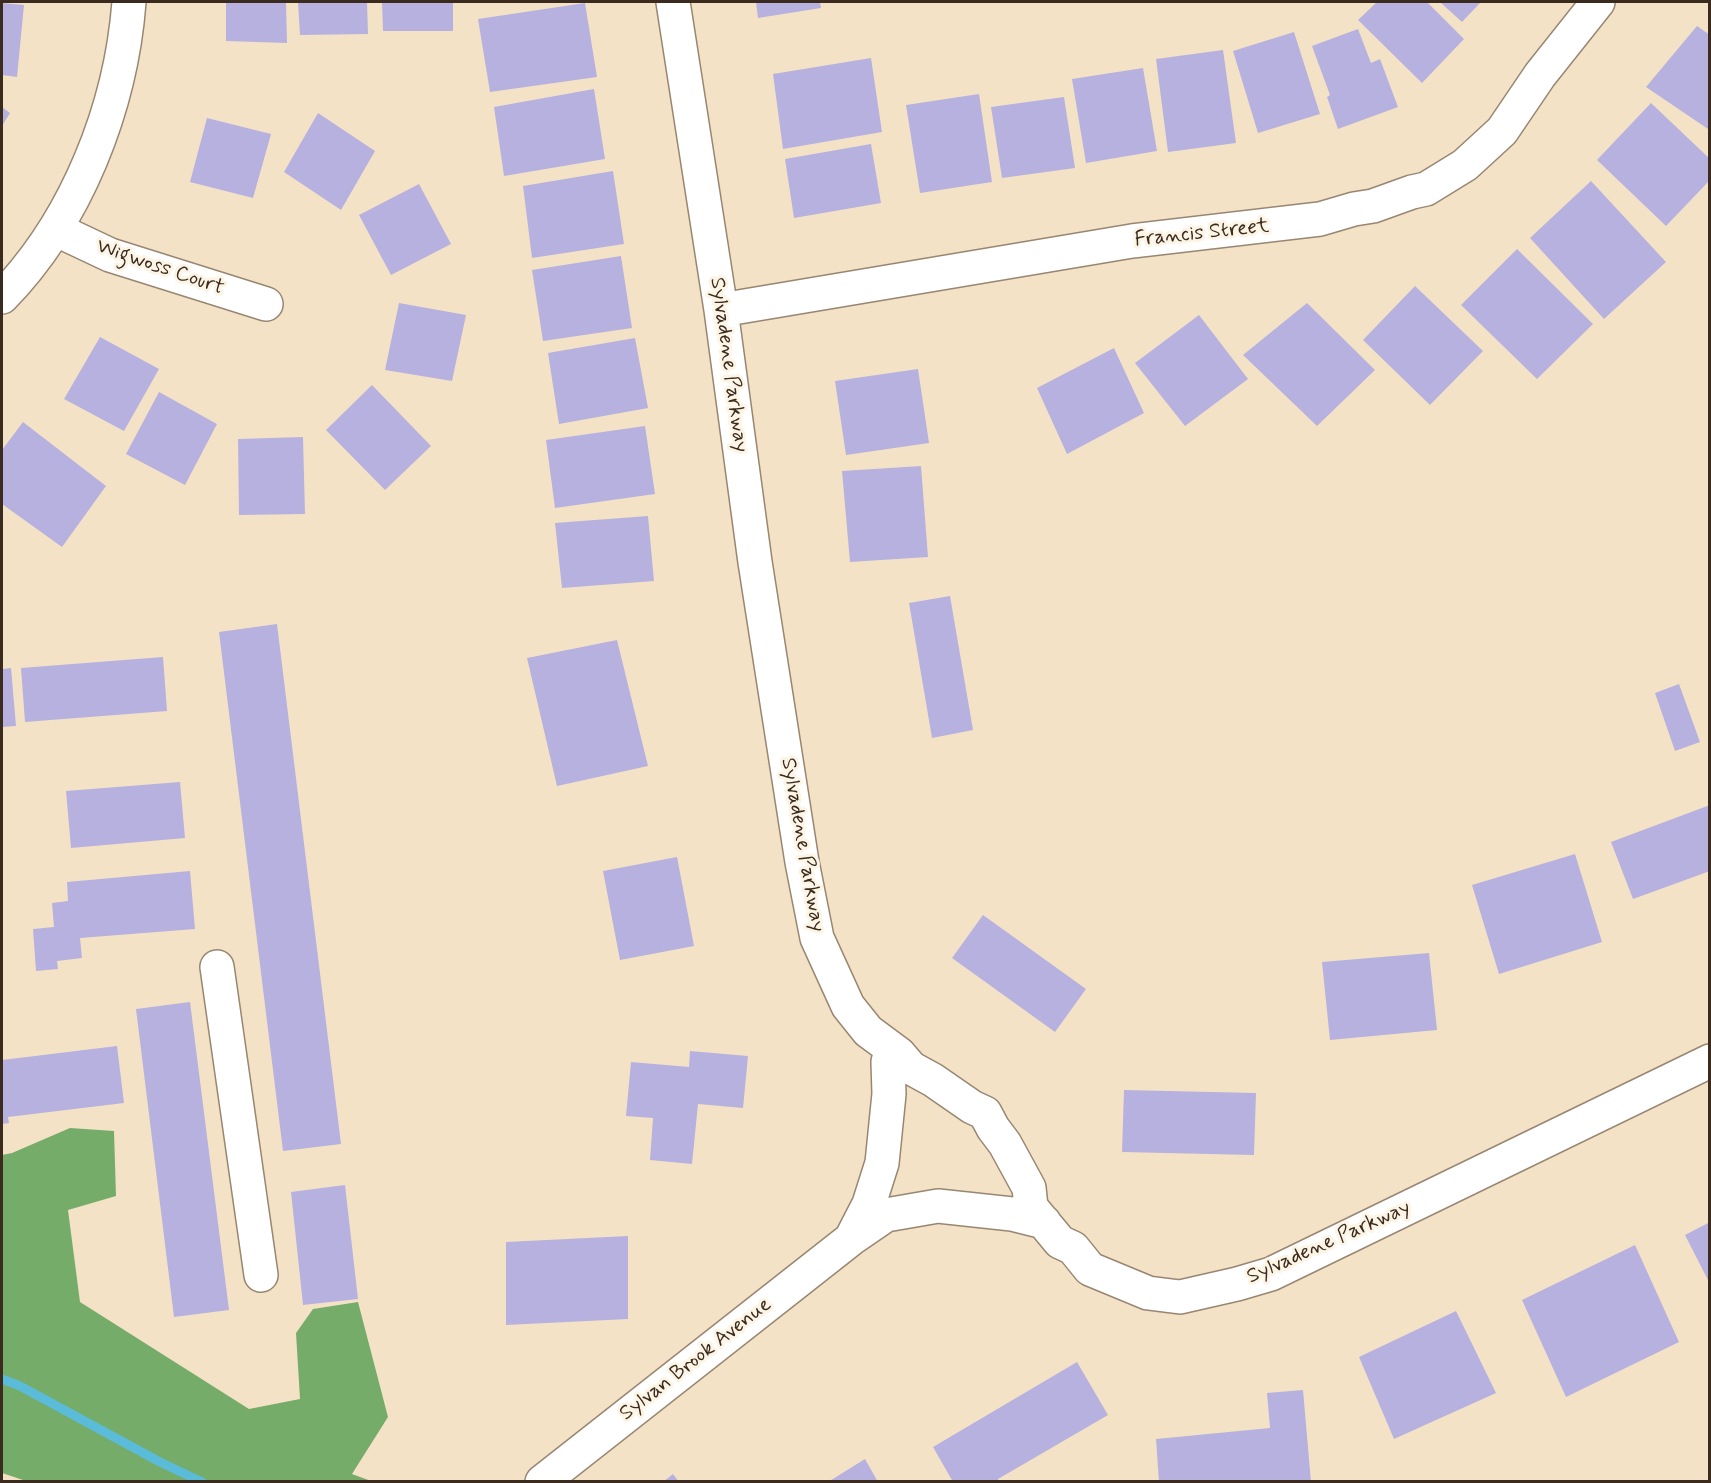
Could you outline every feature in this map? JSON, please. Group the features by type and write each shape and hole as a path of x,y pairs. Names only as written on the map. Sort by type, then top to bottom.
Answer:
{"street":[{"path":"2,297 24,273 55,229 83,176 116,90 129,2"},
{"name":"Sylvadene Parkway","path":"673,2 721,310 755,562 801,851 818,938 848,1006 868,1032 898,1054 911,1068 985,1113 1029,1188 1031,1207 1060,1242 1073,1248 1090,1269 1148,1293 1180,1297 1237,1284 1270,1274 1710,1061"},
{"name":"Francis Street","path":"721,310 1132,241 1320,219 1373,206 1426,189 1465,165 1502,132 1540,75 1598,2"},
{"name":"Wigwoss Court","path":"55,229 110,255 266,304"},
{"path":"217,967 261,1275"},
{"name":"Sylvan Brook Avenue","path":"851,1239 869,1204 882,1163 889,1094 888,1062 898,1054"},
{"name":"Sylvan Brook Avenue","path":"542,1482 851,1239 886,1215 938,1206 1012,1214 1044,1222"}],"green space":[{"path":"70,1128 114,1131 116,1196 68,1210 80,1302 249,1409 300,1399 296,1333 313,1309 358,1302 388,1417 352,1474 371,1481 29,1482 2,1473 2,1155 12,1153"}],"building":[{"path":"226,2 286,2 287,43 226,41"},
{"path":"298,2 367,2 368,34 300,35"},
{"path":"382,2 453,2 453,31 383,31"},
{"path":"756,2 820,2 821,8 758,18"},
{"path":"1377,2 1427,2 1464,39 1422,83 1358,20"},
{"path":"1440,2 1481,2 1462,22"},
{"path":"2,3 24,5 17,77 2,75"},
{"path":"585,3 597,77 490,92 478,19"},
{"path":"1697,26 1710,35 1710,126 1708,129 1646,87"},
{"path":"1358,29 1371,63 1380,59 1398,107 1338,129 1327,97 1330,95 1312,46"},
{"path":"1294,32 1320,114 1258,133 1233,51"},
{"path":"1223,50 1236,143 1168,152 1156,59"},
{"path":"871,58 882,132 783,149 773,74"},
{"path":"1143,68 1157,151 1086,163 1072,79"},
{"path":"594,89 605,159 504,176 494,107"},
{"path":"979,94 992,182 920,193 906,105"},
{"path":"1064,97 1075,168 1002,178 991,107"},
{"path":"1651,103 1710,159 1710,180 1666,226 1597,160"},
{"path":"2,107 10,113 2,126"},
{"path":"318,113 375,151 341,210 284,172"},
{"path":"207,118 271,134 253,198 190,182"},
{"path":"871,144 881,203 794,218 785,159"},
{"path":"613,171 624,244 532,258 523,186"},
{"path":"1591,181 1666,262 1604,319 1530,238"},
{"path":"419,184 451,244 391,275 359,215"},
{"path":"1517,249 1593,324 1537,379 1461,305"},
{"path":"621,256 632,328 543,341 532,270"},
{"path":"1415,286 1483,351 1430,405 1363,340"},
{"path":"399,303 466,315 452,381 385,370"},
{"path":"1307,303 1375,370 1317,426 1243,355"},
{"path":"1199,315 1248,379 1185,426 1135,363"},
{"path":"100,337 159,369 124,431 64,399"},
{"path":"635,338 648,408 559,424 548,353"},
{"path":"1114,348 1144,413 1067,454 1037,388"},
{"path":"918,369 929,443 846,455 835,381"},
{"path":"372,385 431,446 385,490 326,430"},
{"path":"159,392 217,424 185,485 126,454"},
{"path":"23,422 106,486 62,547 2,504 2,450"},
{"path":"645,426 655,494 555,508 546,440"},
{"path":"303,437 305,514 239,515 238,439"},
{"path":"921,466 928,557 850,562 842,471"},
{"path":"648,516 654,581 562,588 555,523"},
{"path":"950,596 973,730 932,738 909,603"},
{"path":"277,624 341,1144 283,1151 219,632"},
{"path":"617,640 648,766 557,786 527,658"},
{"path":"163,657 167,711 25,722 21,668"},
{"path":"11,668 16,726 2,727 2,669"},
{"path":"1679,684 1700,742 1675,751 1655,693"},
{"path":"180,782 185,838 71,848 66,791"},
{"path":"1710,805 1710,871 1633,899 1611,842"},
{"path":"1575,854 1602,942 1499,974 1472,885"},
{"path":"677,857 694,946 620,960 603,871"},
{"path":"190,871 195,929 80,938 82,958 57,961 58,969 36,971 33,929 54,927 52,903 68,901 67,882"},
{"path":"983,915 1086,989 1055,1032 952,958"},
{"path":"1429,953 1437,1030 1330,1040 1322,962"},
{"path":"190,1002 229,1310 174,1317 136,1009"},
{"path":"117,1046 124,1103 8,1117 9,1123 2,1124 2,1060"},
{"path":"690,1051 748,1056 743,1108 698,1104 692,1164 650,1160 653,1118 626,1116 631,1062 689,1067"},
{"path":"1124,1090 1256,1093 1254,1155 1122,1152"},
{"path":"345,1185 358,1299 303,1305 291,1192"},
{"path":"1710,1222 1710,1284 1685,1235"},
{"path":"628,1236 628,1319 506,1325 506,1242"},
{"path":"1635,1245 1679,1342 1566,1397 1522,1300"},
{"path":"1456,1311 1496,1393 1394,1439 1359,1357"},
{"path":"1077,1362 1108,1415 998,1479 999,1482 953,1482 933,1447"},
{"path":"1303,1390 1311,1482 1159,1482 1156,1439 1270,1428 1267,1393"},
{"path":"865,1459 878,1482 828,1482"},
{"path":"673,1474 679,1482 663,1482"}],"waterway":[{"path":"2,1379 20,1386 160,1462 202,1482"}]}
